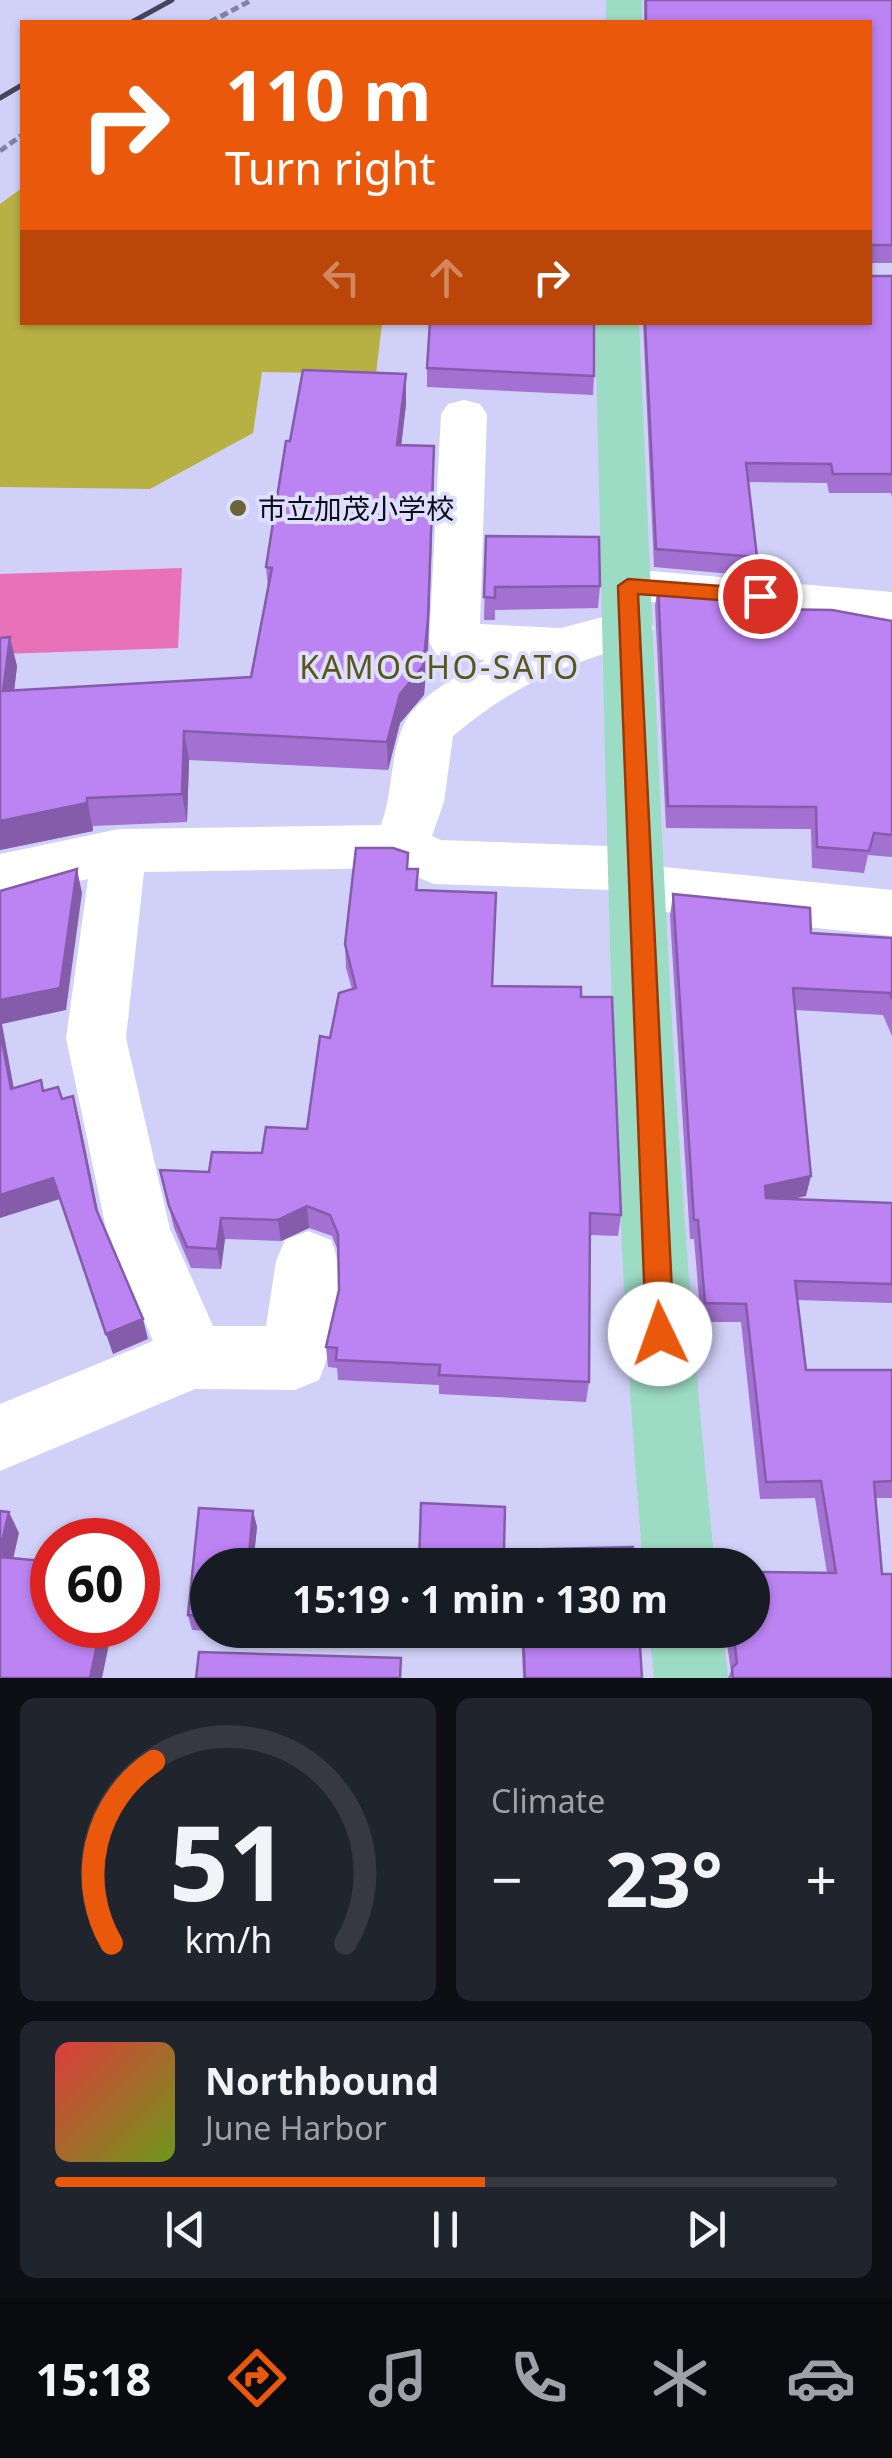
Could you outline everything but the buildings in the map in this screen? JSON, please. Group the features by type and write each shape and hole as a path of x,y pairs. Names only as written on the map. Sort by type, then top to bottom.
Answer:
{"main road":[{"path":"617,325 637,878 664,1408 677,1548"},
{"path":"688,1648 690,1678"}],"street":[{"path":"464,414 454,642 562,642"},
{"path":"401,846 417,802 428,728 481,684 629,607 892,609"},
{"path":"0,876 119,851 401,846 434,862 637,878 892,913"},
{"path":"119,851 96,1038 138,1229 193,1357"},
{"path":"0,1438 193,1357 294,1358 308,1260"}],"path":[{"path":"214,20 252,0"},
{"path":"0,151 20,136"}],"shaded area":[{"path":"20,189 20,325 382,325 376,374 262,372 253,433 150,489 0,487 0,204"},
{"path":"182,568 178,648 0,654 0,574"}],"railway":[{"path":"136,20 172,0"},
{"path":"0,98 20,86"}],"place":[{"name":"市立加茂小学校","path":"238,508"}],"district":[{"name":"KAMOCHO-SATO","path":"440,666"}],"route":[{"path":"660,1334 636,869 628,586 760,596"}]}
